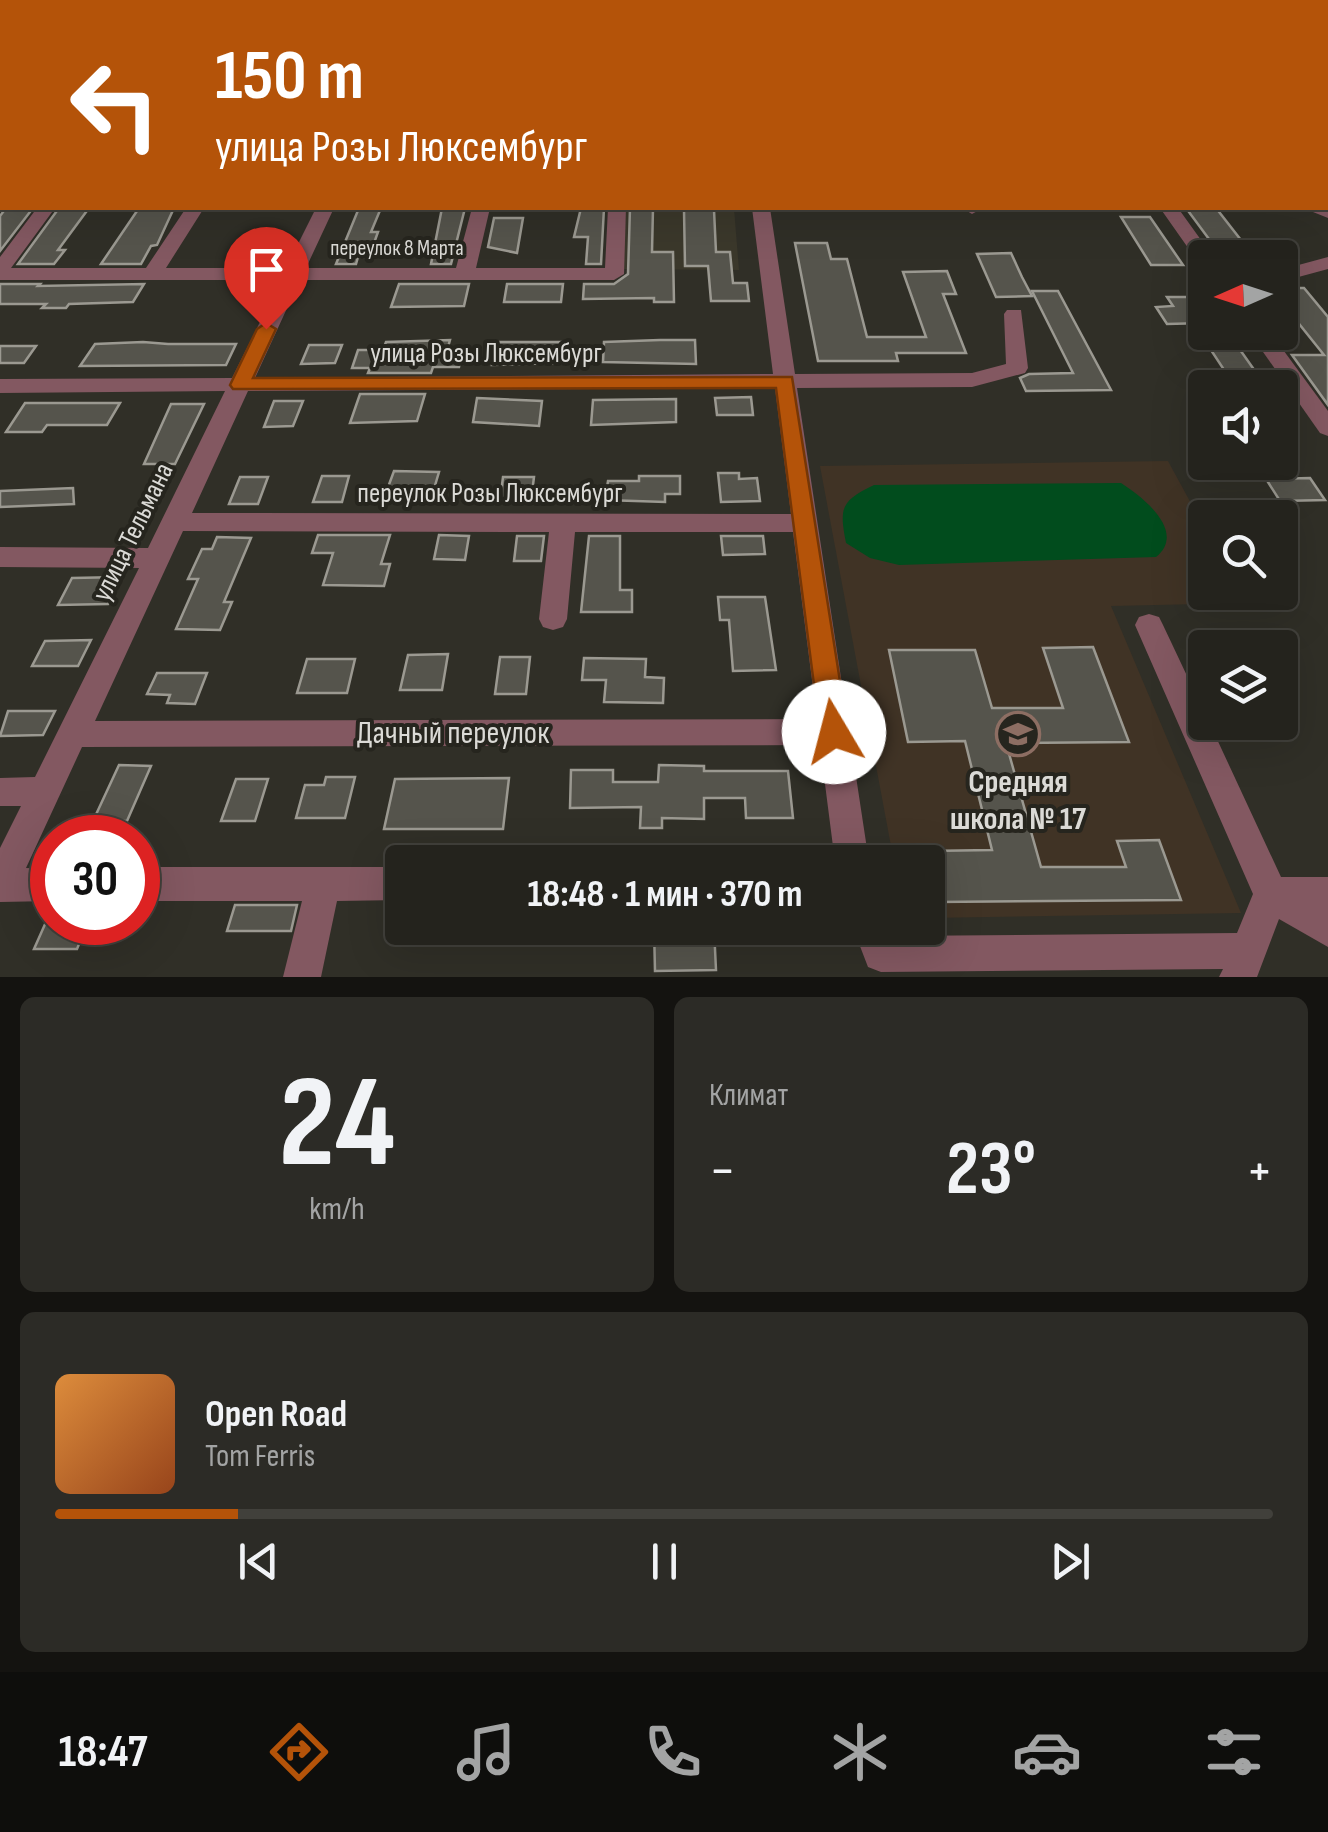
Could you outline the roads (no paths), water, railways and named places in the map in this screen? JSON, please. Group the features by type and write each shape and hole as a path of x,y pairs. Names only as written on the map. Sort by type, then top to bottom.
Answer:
{"street":[{"path":"0,272 45,210"},
{"path":"153,274 194,210"},
{"name":"улица Тельмана","path":"0,885 324,210"},
{"path":"464,273 480,210"},
{"name":"переулок 8 Марта","path":"0,272 614,274 617,210"},
{"path":"761,210 850,845"},
{"path":"1170,210 1192,240"},
{"path":"1298,271 1328,263"},
{"name":"улица Розы Люксембург","path":"0,386 972,380 1016,368 1014,314"},
{"path":"1272,350 1328,428"},
{"name":"переулок Розы Люксембург","path":"174,522 805,523"},
{"path":"553,619 563,523"},
{"path":"0,557 157,558"},
{"path":"1150,626 1271,894 1328,929"},
{"name":"Дачный переулок","path":"72,734 834,732"},
{"path":"0,792 45,791"},
{"path":"0,885 30,884"},
{"path":"160,884 385,884"},
{"path":"302,977 322,884"},
{"path":"1271,894 1328,894"},
{"path":"878,945 881,954 1245,964 1271,894"}],"place":[{"name":"Средняя школа № 17","path":"1018,734"}]}
